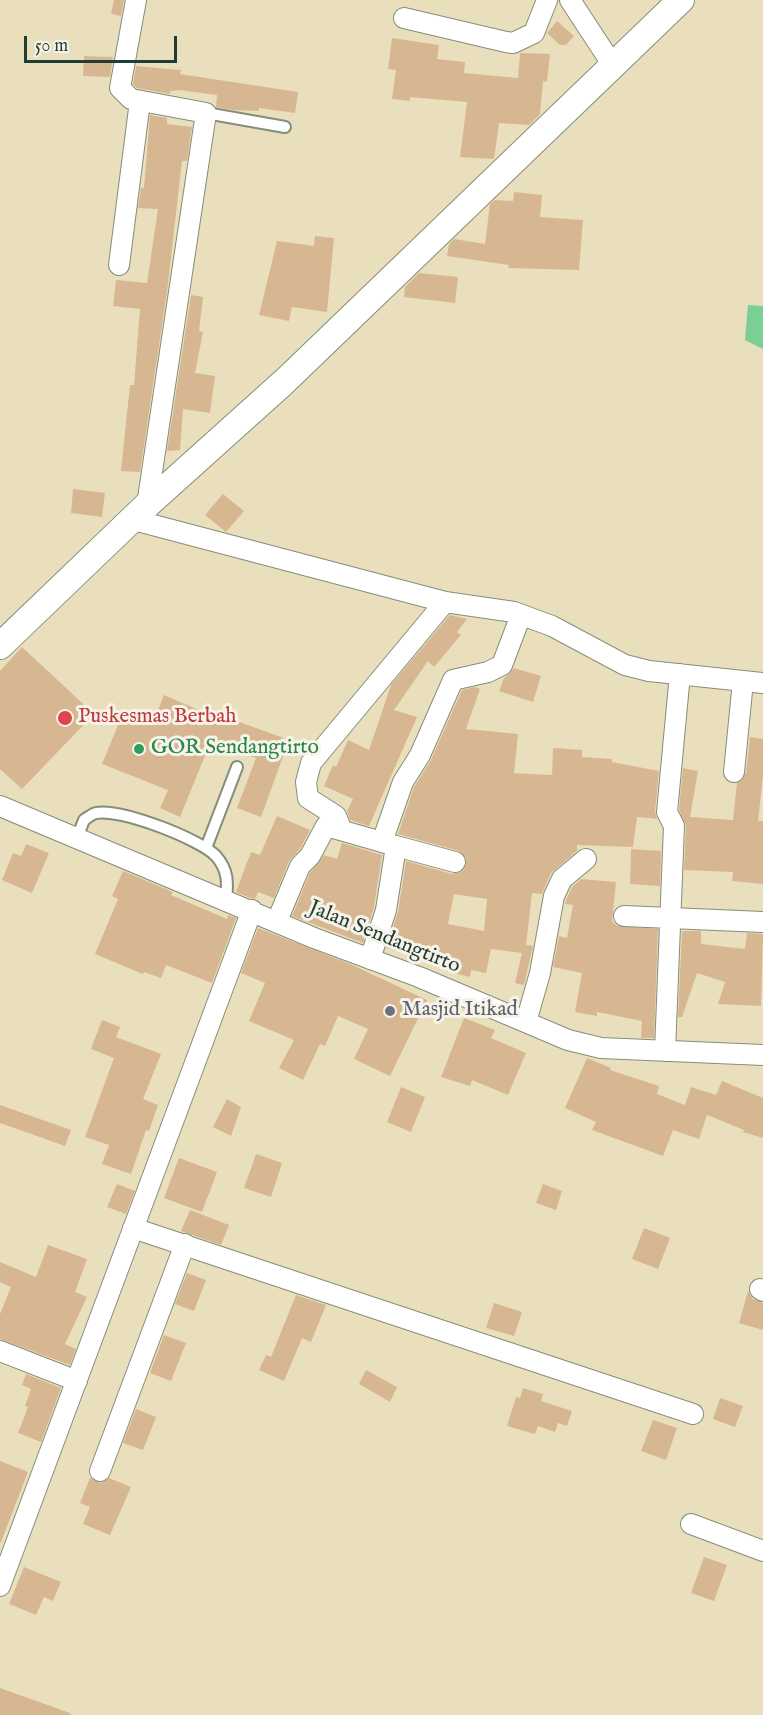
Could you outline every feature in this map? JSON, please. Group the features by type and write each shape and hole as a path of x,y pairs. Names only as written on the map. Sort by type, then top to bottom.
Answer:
{"street":[{"path":"136,0 120,88 131,99 206,113 141,513"},
{"path":"404,18 513,43 534,33 547,0"},
{"path":"570,0 612,64"},
{"path":"0,646 285,381 681,0"},
{"path":"119,265 140,100"},
{"path":"141,513 445,602 521,615 552,626 625,665 680,674 763,683"},
{"path":"338,828 339,823 336,816 308,798 306,782 311,763 445,602"},
{"path":"370,959 386,910 389,844 403,782 420,755 453,680 488,672 502,665 521,615"},
{"path":"665,1051 674,826 667,812 680,674"},
{"path":"734,772 743,681"},
{"name":"Jalan Sendangtirto","path":"0,806 568,1040 601,1048 763,1055"},
{"path":"277,921 300,866 310,856 326,826 455,862"},
{"path":"526,1022 540,973 554,896 562,879 586,859"},
{"path":"0,1586 252,910"},
{"path":"624,916 763,922"},
{"path":"133,1228 693,1414"},
{"path":"100,1471 185,1244"},
{"path":"0,1351 76,1381"},
{"path":"691,1524 763,1551"}],"lane":[{"path":"206,113 285,127"},
{"path":"206,848 237,767"},
{"path":"77,838 84,820 96,813 124,815 206,848 217,858 229,879 226,899"}],"green space":[{"path":"748,305 763,306 763,349 745,340"}],"building":[{"path":"114,0 124,0 121,16 111,14"},
{"path":"557,21 574,36 566,45 560,45 547,33"},
{"path":"392,38 439,45 437,59 465,62 464,73 518,78 520,53 550,54 547,82 543,81 540,114 529,125 499,123 494,159 460,157 467,102 410,97 410,101 392,99 396,70 388,69"},
{"path":"84,56 113,57 110,77 83,76"},
{"path":"136,66 181,70 180,74 298,92 295,113 259,108 259,111 233,110 216,107 217,95 179,90 170,91 170,94 137,88 133,84"},
{"path":"150,115 167,118 167,124 192,127 187,161 182,161 167,292 140,472 121,471 130,385 134,385 140,309 113,306 116,280 147,283 158,209 138,208 141,188 144,188"},
{"path":"514,192 542,195 540,217 583,220 579,270 508,268 509,265 447,256 449,244 454,239 485,244 490,204 495,200 513,201"},
{"path":"315,236 334,238 327,312 292,307 289,321 259,315 277,241 314,246"},
{"path":"419,273 458,277 455,303 404,297 405,287"},
{"path":"191,295 203,297 199,331 203,332 195,373 215,376 210,413 183,409 180,450 167,451"},
{"path":"73,489 105,493 102,517 71,513"},
{"path":"223,494 244,511 226,532 205,515"},
{"path":"450,615 467,619 457,632 461,635 434,667 428,661 394,710 417,717 369,826 350,820 347,811 353,799 324,786 333,765 336,767 348,740 369,750 391,685"},
{"name":"Puskesmas Berbah","path":"22,647 94,714 22,789 0,769 0,671"},
{"path":"514,668 541,676 533,702 499,691 504,678"},
{"path":"475,687 480,689 466,729 518,734 514,773 552,775 553,748 582,750 582,757 612,759 612,762 659,771 655,811 657,819 637,817 633,847 577,845 577,851 551,873 542,894 532,893 526,945 533,946 524,985 515,983 522,953 491,949 486,973 471,970 470,977 454,973 455,967 406,958 407,952 386,948 398,912 406,861 452,874 463,871 466,866 466,858 459,851 398,834 414,787 431,760 462,690","holes":["454,894 487,899 484,931 448,924"]},
{"path":"164,695 222,720 223,716 289,740 261,817 237,808 256,758 211,741 180,817 160,808 168,790 102,764 123,713 152,725"},
{"path":"750,737 763,739 763,776 758,821 763,821 763,884 732,881 733,872 684,870 686,826 679,810 683,768 698,771 690,817 733,820 737,783 746,773"},
{"path":"277,816 310,830 300,849 289,861 274,898 258,892 255,899 236,892 251,852 260,855"},
{"path":"342,843 382,855 374,907 363,943 292,916 310,873 324,855 337,859"},
{"path":"26,844 49,853 32,893 2,880 13,853 21,856"},
{"path":"631,849 661,851 660,886 630,884"},
{"path":"123,871 173,892 171,895 227,919 228,915 236,918 212,983 166,965 161,978 144,972 143,974 95,954 118,899 112,896"},
{"path":"581,879 616,882 612,921 617,926 658,929 654,1038 641,1038 642,1021 597,1012 597,1016 575,1012 582,973 553,967 559,936 567,938 573,905 565,904 566,900 572,887"},
{"path":"258,928 350,964 427,1000 390,1076 354,1059 368,1029 338,1016 325,1046 320,1044 303,1080 279,1068 294,1040 249,1021 265,983 241,973"},
{"path":"682,931 701,931 701,944 745,949 747,933 763,934 761,1006 718,1004 725,982 697,973 682,1017 678,1017"},
{"path":"464,1018 495,1030 491,1038 526,1053 508,1095 472,1080 470,1086 441,1077"},
{"path":"102,1020 120,1027 116,1037 161,1054 143,1099 158,1105 149,1131 146,1130 131,1174 102,1164 109,1145 85,1137 114,1058 91,1049"},
{"path":"587,1058 611,1068 610,1070 659,1086 657,1094 685,1105 691,1087 716,1095 722,1081 763,1098 763,1138 743,1132 744,1130 707,1115 699,1139 673,1130 663,1156 592,1130 596,1122 565,1108"},
{"path":"401,1087 425,1097 411,1132 387,1122"},
{"path":"227,1099 241,1107 231,1136 213,1127"},
{"path":"0,1105 71,1130 65,1146 0,1123"},
{"path":"256,1154 282,1163 271,1197 244,1188"},
{"path":"179,1158 217,1172 202,1212 164,1198"},
{"path":"117,1184 135,1191 126,1214 107,1207"},
{"path":"543,1184 562,1191 556,1210 536,1203"},
{"path":"190,1210 229,1225 221,1245 181,1231"},
{"path":"644,1228 670,1238 658,1269 632,1259"},
{"path":"48,1245 87,1259 75,1292 87,1297 65,1344 76,1349 70,1365 0,1339 0,1314 11,1287 0,1282 0,1262 36,1277"},
{"path":"187,1273 206,1280 194,1311 175,1304"},
{"path":"748,1291 753,1299 763,1303 763,1330 739,1323"},
{"path":"296,1295 326,1305 311,1342 302,1338 284,1381 259,1370 266,1355 271,1357"},
{"path":"494,1303 522,1312 514,1336 486,1328"},
{"path":"164,1335 186,1343 171,1381 150,1373"},
{"path":"366,1370 397,1387 390,1402 359,1384"},
{"path":"26,1374 61,1388 41,1442 18,1433 28,1407 25,1406 31,1389 22,1385"},
{"path":"523,1388 543,1394 541,1401 572,1411 567,1426 558,1423 555,1432 538,1426 535,1434 507,1426 516,1397 520,1398"},
{"path":"720,1398 743,1406 735,1427 713,1419"},
{"path":"136,1409 156,1417 143,1450 123,1443"},
{"path":"653,1420 677,1428 666,1460 641,1451"},
{"path":"0,1461 28,1472 1,1542 0,1542"},
{"path":"90,1478 101,1483 109,1478 131,1487 110,1535 83,1524 90,1507 80,1503"},
{"path":"704,1557 727,1565 714,1601 691,1593"},
{"path":"24,1567 61,1582 53,1601 44,1597 36,1615 9,1604"},
{"path":"0,1688 70,1713 70,1715 0,1715"}],"place":[{"name":"Puskesmas Berbah","path":"65,718"},
{"name":"GOR Sendangtirto","path":"139,749"},
{"name":"Masjid Itikad","path":"390,1011"}]}
